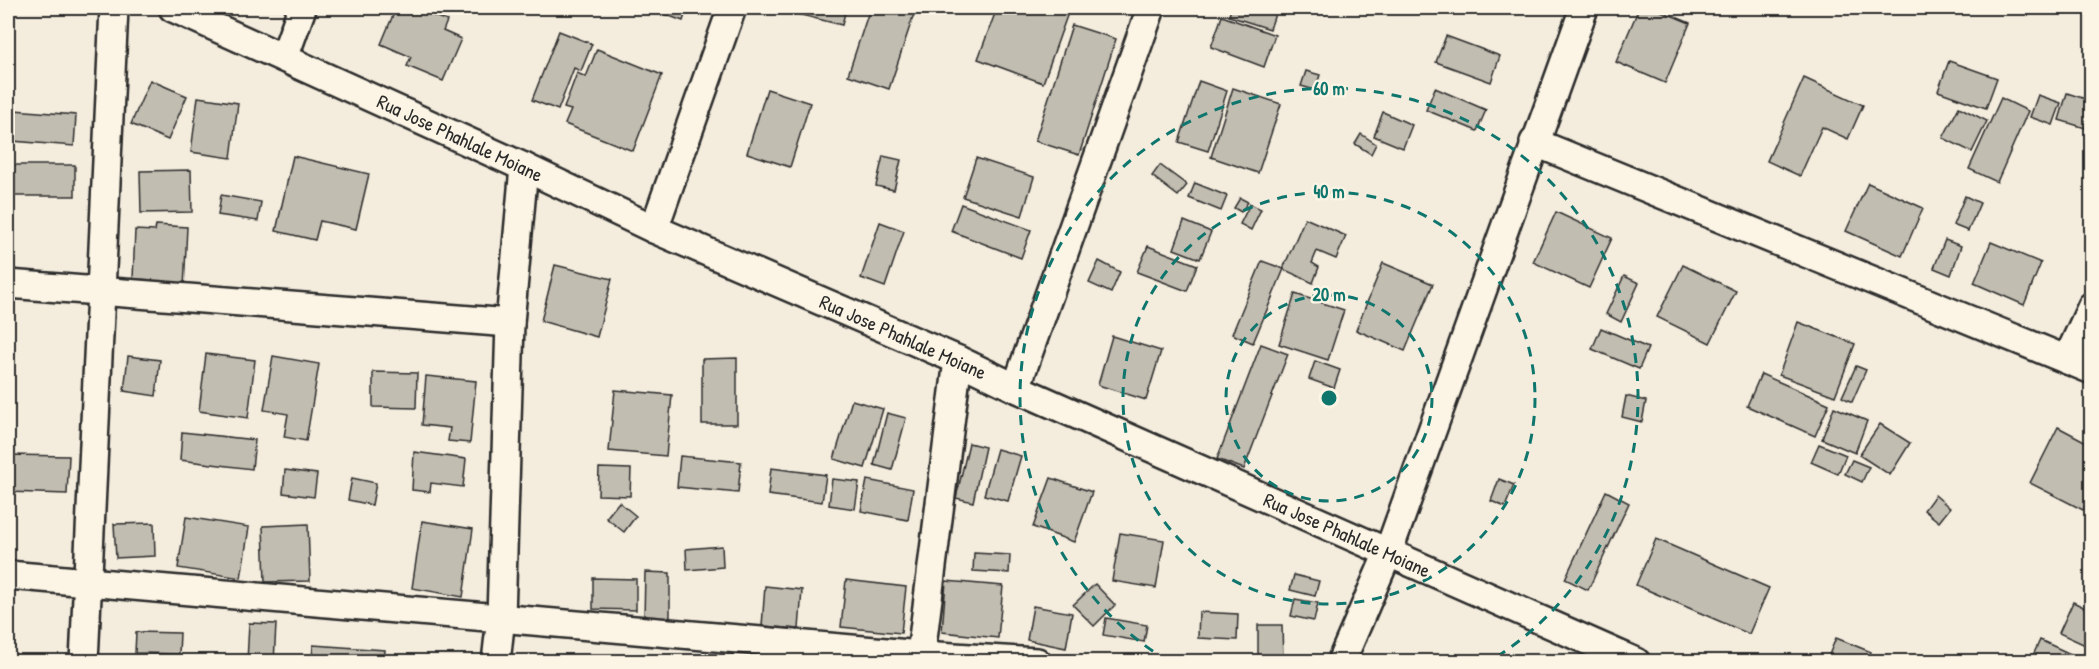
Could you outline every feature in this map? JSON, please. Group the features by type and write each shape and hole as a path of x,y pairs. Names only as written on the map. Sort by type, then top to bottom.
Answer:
{"street":[{"path":"84,662 114,8"},
{"name":"Rua Jose Phahlale Moiane","path":"173,8 654,228 958,360 1016,388 1636,662"},
{"path":"284,58 302,8"},
{"path":"654,228 732,8"},
{"path":"1016,388 1151,8"},
{"path":"1341,662 1388,553 1584,8"},
{"path":"1534,142 2091,370"},
{"path":"496,662 501,617 510,323 524,167"},
{"path":"8,284 510,323"},
{"path":"2067,360 2091,306"},
{"path":"920,658 958,360"},
{"path":"8,575 501,617 920,658 1037,662"}],"building":[{"path":"396,8 414,8 447,21 443,31 461,39 443,81 407,66 411,57 381,44"},
{"path":"654,8 687,8 683,21 653,10"},
{"path":"781,8 846,8 842,25 781,10"},
{"path":"870,8 916,8 889,89 848,75"},
{"path":"997,8 1053,8 1068,13 1043,83 978,59"},
{"path":"1231,8 1277,8 1270,29 1229,16"},
{"path":"1639,8 1654,8 1690,23 1665,83 1616,62"},
{"path":"1222,16 1275,35 1264,67 1211,47"},
{"path":"1072,25 1116,39 1079,155 1035,141"},
{"path":"559,31 592,44 581,71 574,68 558,110 532,100"},
{"path":"1446,36 1500,56 1491,82 1436,62"},
{"path":"597,49 662,75 633,151 565,124 571,110 564,108 577,73 586,77"},
{"path":"1949,61 1997,78 1986,108 1938,91"},
{"path":"1306,71 1320,75 1315,90 1301,86"},
{"path":"1804,78 1863,105 1848,139 1822,127 1800,176 1767,161"},
{"path":"150,80 187,96 168,140 131,124"},
{"path":"1199,81 1227,91 1208,151 1179,142"},
{"path":"1233,88 1281,104 1258,173 1211,157"},
{"path":"1435,88 1486,110 1477,131 1426,110"},
{"path":"767,89 810,103 790,167 747,153"},
{"path":"2067,93 2092,101 2092,130 2059,120"},
{"path":"2038,95 2061,103 2053,125 2030,117"},
{"path":"198,97 238,103 231,158 191,152"},
{"path":"2001,98 2028,111 1997,182 1969,169"},
{"path":"1959,107 1987,121 1972,152 1943,138"},
{"path":"14,110 76,115 74,146 12,141"},
{"path":"1383,112 1412,125 1403,148 1374,136"},
{"path":"1361,134 1376,144 1371,154 1355,144"},
{"path":"293,156 369,174 356,229 320,221 315,240 276,231"},
{"path":"883,156 901,160 894,190 876,186"},
{"path":"976,158 1034,177 1022,216 963,197"},
{"path":"10,165 75,165 75,196 10,196"},
{"path":"1160,165 1187,185 1178,196 1152,176"},
{"path":"191,170 192,212 141,213 140,171"},
{"path":"1195,183 1227,196 1221,211 1189,198"},
{"path":"1868,183 1923,208 1902,256 1846,231"},
{"path":"221,195 261,202 258,221 218,215"},
{"path":"1965,196 1980,203 1968,231 1953,225"},
{"path":"1240,198 1248,202 1241,212 1234,208"},
{"path":"961,204 1031,230 1021,258 951,231"},
{"path":"1250,204 1261,209 1251,230 1240,224"},
{"path":"1556,212 1612,238 1589,288 1533,262"},
{"path":"1305,218 1346,236 1336,259 1317,251 1312,263 1319,267 1313,283 1283,269"},
{"path":"1184,221 1211,232 1200,259 1174,249"},
{"path":"880,222 904,231 885,287 861,278"},
{"path":"156,225 187,227 184,288 152,286 152,280 133,279 135,230 155,231"},
{"path":"1945,240 1961,246 1951,275 1934,268"},
{"path":"1991,242 2041,263 2024,305 1974,283"},
{"path":"1148,246 1197,265 1187,291 1137,272"},
{"path":"1099,261 1120,272 1111,293 1089,283"},
{"path":"1262,261 1284,269 1253,343 1232,334"},
{"path":"1383,263 1433,284 1405,351 1356,330"},
{"path":"555,265 612,279 597,337 541,321"},
{"path":"1683,265 1736,291 1710,343 1657,317"},
{"path":"1624,276 1639,283 1621,322 1606,314"},
{"path":"1295,294 1344,310 1328,360 1279,344"},
{"path":"1798,322 1855,344 1835,396 1779,375"},
{"path":"1601,328 1648,348 1639,369 1592,349"},
{"path":"1112,336 1161,351 1146,400 1098,385"},
{"path":"1261,344 1288,354 1244,469 1217,459"},
{"path":"206,354 255,360 248,418 199,411"},
{"path":"128,356 160,360 156,396 124,391"},
{"path":"273,356 319,364 306,441 284,437 288,414 264,410"},
{"path":"737,358 737,424 702,424 702,359"},
{"path":"1315,361 1340,370 1334,388 1309,379"},
{"path":"1856,366 1866,370 1852,402 1842,397"},
{"path":"373,372 417,373 416,408 373,407"},
{"path":"1761,374 1829,404 1815,436 1747,406"},
{"path":"426,376 476,381 470,443 448,441 450,428 422,425"},
{"path":"615,390 672,395 666,456 609,451"},
{"path":"1626,396 1646,401 1642,422 1622,417"},
{"path":"852,400 883,409 865,468 834,459"},
{"path":"1834,407 1867,421 1855,453 1822,439"},
{"path":"887,413 906,418 892,470 874,465"},
{"path":"1880,424 1910,443 1890,475 1859,455"},
{"path":"2058,427 2092,445 2092,493 2083,510 2030,483"},
{"path":"182,432 255,440 252,469 180,460"},
{"path":"969,443 985,447 973,502 956,498"},
{"path":"1819,444 1846,455 1838,474 1811,462"},
{"path":"997,449 1021,456 1008,501 984,495"},
{"path":"414,452 466,459 463,487 431,483 430,492 412,490"},
{"path":"8,455 69,456 67,494 8,492"},
{"path":"680,456 741,462 738,493 677,487"},
{"path":"1852,460 1869,467 1862,482 1845,474"},
{"path":"599,468 631,469 630,496 598,495"},
{"path":"771,468 826,475 822,502 768,495"},
{"path":"285,470 317,474 314,497 283,493"},
{"path":"352,478 376,483 372,505 348,500"},
{"path":"1051,478 1092,492 1074,542 1033,527"},
{"path":"832,479 859,482 855,509 829,505"},
{"path":"1499,479 1514,485 1505,507 1491,501"},
{"path":"867,480 913,489 908,520 861,511"},
{"path":"1606,491 1629,503 1588,590 1565,579"},
{"path":"1935,495 1950,508 1939,522 1924,510"},
{"path":"619,502 636,516 624,532 606,518"},
{"path":"186,517 249,527 241,578 178,568"},
{"path":"422,521 473,529 463,597 412,588"},
{"path":"154,523 155,556 116,558 114,524"},
{"path":"308,524 310,581 265,582 263,526"},
{"path":"1120,533 1164,540 1156,588 1112,581"},
{"path":"1656,539 1769,588 1749,634 1636,585"},
{"path":"722,546 723,567 687,570 686,549"},
{"path":"974,553 1010,555 1009,573 973,571"},
{"path":"645,572 670,573 670,620 644,619"},
{"path":"1294,575 1319,581 1315,596 1290,590"},
{"path":"593,578 636,579 636,610 593,609"},
{"path":"846,580 906,587 901,633 841,627"},
{"path":"946,581 1003,586 998,638 942,632"},
{"path":"1095,584 1115,605 1094,626 1073,605"},
{"path":"765,586 802,590 799,629 762,626"},
{"path":"1295,599 1318,603 1314,621 1291,616"},
{"path":"2073,602 2092,611 2092,648 2059,633"},
{"path":"1033,606 1072,613 1066,648 1027,640"},
{"path":"1199,612 1238,614 1237,640 1198,638"},
{"path":"1106,618 1147,625 1144,642 1103,635"},
{"path":"249,623 276,624 274,662 247,662"},
{"path":"1258,625 1282,625 1283,662 1258,662"},
{"path":"136,632 180,633 179,654 135,653"},
{"path":"1836,638 1871,652 1867,662 1826,662"},
{"path":"2040,640 2088,662 2030,662"},
{"path":"313,645 385,650 384,662 312,662"},
{"path":"416,657 466,661 466,662 415,662"}]}
